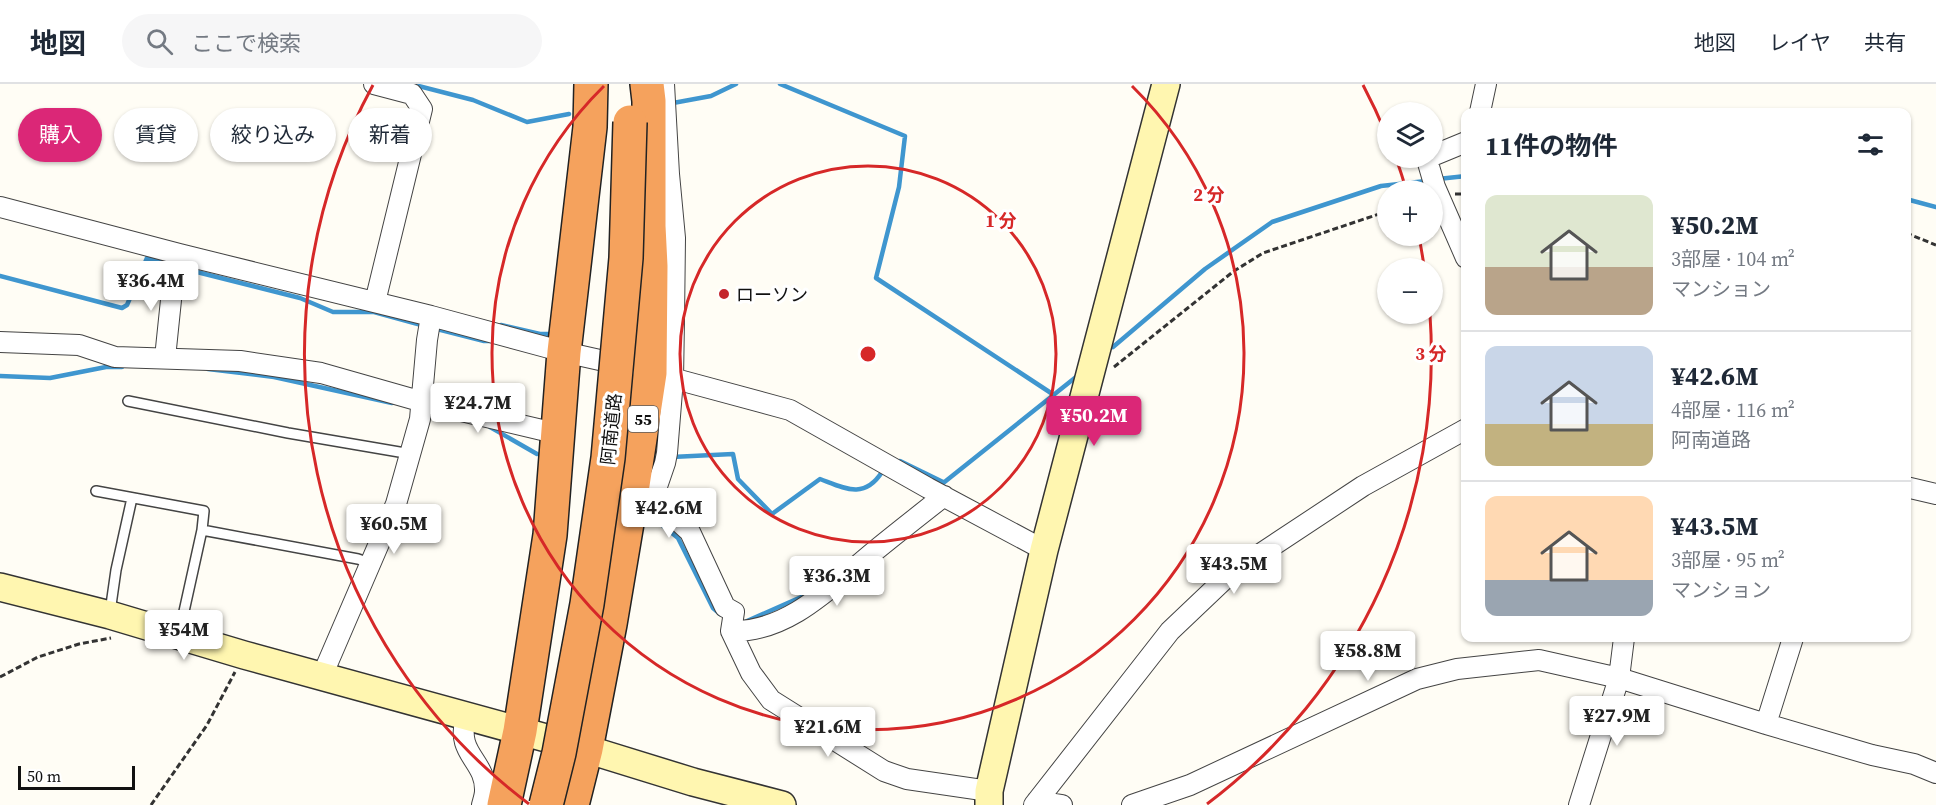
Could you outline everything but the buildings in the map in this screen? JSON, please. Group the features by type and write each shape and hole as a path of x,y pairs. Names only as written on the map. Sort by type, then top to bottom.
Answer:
{"highway":[{"path":"504,805 520,731 550,535 564,352 586,161 591,84"},
{"name":"阿南道路","path":"546,805 559,753 587,604 608,458 626,258 619,123 609,84"},
{"name":"阿南道路","path":"526,805 541,747 581,509 595,399 619,123 630,84"},
{"name":"55","path":"572,805 585,749 629,511 661,376 662,321 651,266 649,226 647,84"}],"street":[{"path":"374,84 412,94 422,109 375,302"},
{"path":"662,321 675,238 664,84"},
{"path":"661,376 666,458 653,498 690,532 720,599 725,607 734,612 731,624 751,673 771,700 885,771 907,779 989,798 1044,550 1166,84"},
{"path":"1481,108 1486,84"},
{"path":"1443,153 1461,144"},
{"path":"1432,168 1435,187 1461,247"},
{"path":"0,207 177,262 375,302 430,323 587,356 790,410 1044,550"},
{"path":"165,358 177,262"},
{"path":"322,676 396,504 422,409 430,323"},
{"path":"0,342 79,345 115,357 240,361 321,373 422,409 542,430"},
{"path":"1036,803 1170,631 1230,574 1363,486 1461,432"},
{"path":"1911,488 1936,494"},
{"path":"731,624 752,630 799,612 937,493"},
{"path":"0,587 110,615 466,718 520,731 693,782 782,805"},
{"path":"1579,805 1619,678 1624,642"},
{"path":"1766,724 1792,642"},
{"path":"1132,805 1190,785 1417,679 1457,669 1539,660 1619,678 1872,755 1914,764 1936,773"},
{"path":"466,718 462,730 463,740 482,774 485,791 482,805"},
{"path":"1036,803 1062,805"}],"lane":[{"path":"128,401 288,433 411,454"},
{"path":"96,491 204,511 202,530 178,636"},
{"path":"110,615 116,570 132,498"},
{"path":"202,530 370,563"}],"path":[{"path":"1089,379 1105,374 1234,271 1263,253 1377,215"},
{"path":"1911,234 1936,245"},
{"path":"0,677 38,657 79,644 116,637 136,624"},
{"path":"151,805 207,725 244,655"}],"waterway":[{"path":"411,84 473,100 527,122 569,114"},
{"path":"673,103 711,96 736,84"},
{"path":"780,84 905,136 899,187 876,278 1054,395"},
{"path":"1438,179 1461,177"},
{"path":"1113,347 1205,269 1272,222 1377,187"},
{"path":"1911,200 1936,207"},
{"path":"0,276 122,308 127,305 147,258 170,265"},
{"path":"181,268 300,298 333,312 374,312 425,326"},
{"path":"501,325 540,334 554,334"},
{"path":"433,328 491,341"},
{"path":"0,376 50,378 106,367 122,367"},
{"path":"208,369 274,377 392,403"},
{"path":"937,488 1076,377"},
{"path":"490,427 537,454"},
{"path":"672,457 733,454 738,479 772,514 820,479 845,488 861,489 875,481 882,472"},
{"path":"900,461 943,482"},
{"path":"650,515 678,538 713,608 720,614"},
{"path":"747,621 808,594"}],"place":[{"name":"ローソン","path":"724,294"}]}
